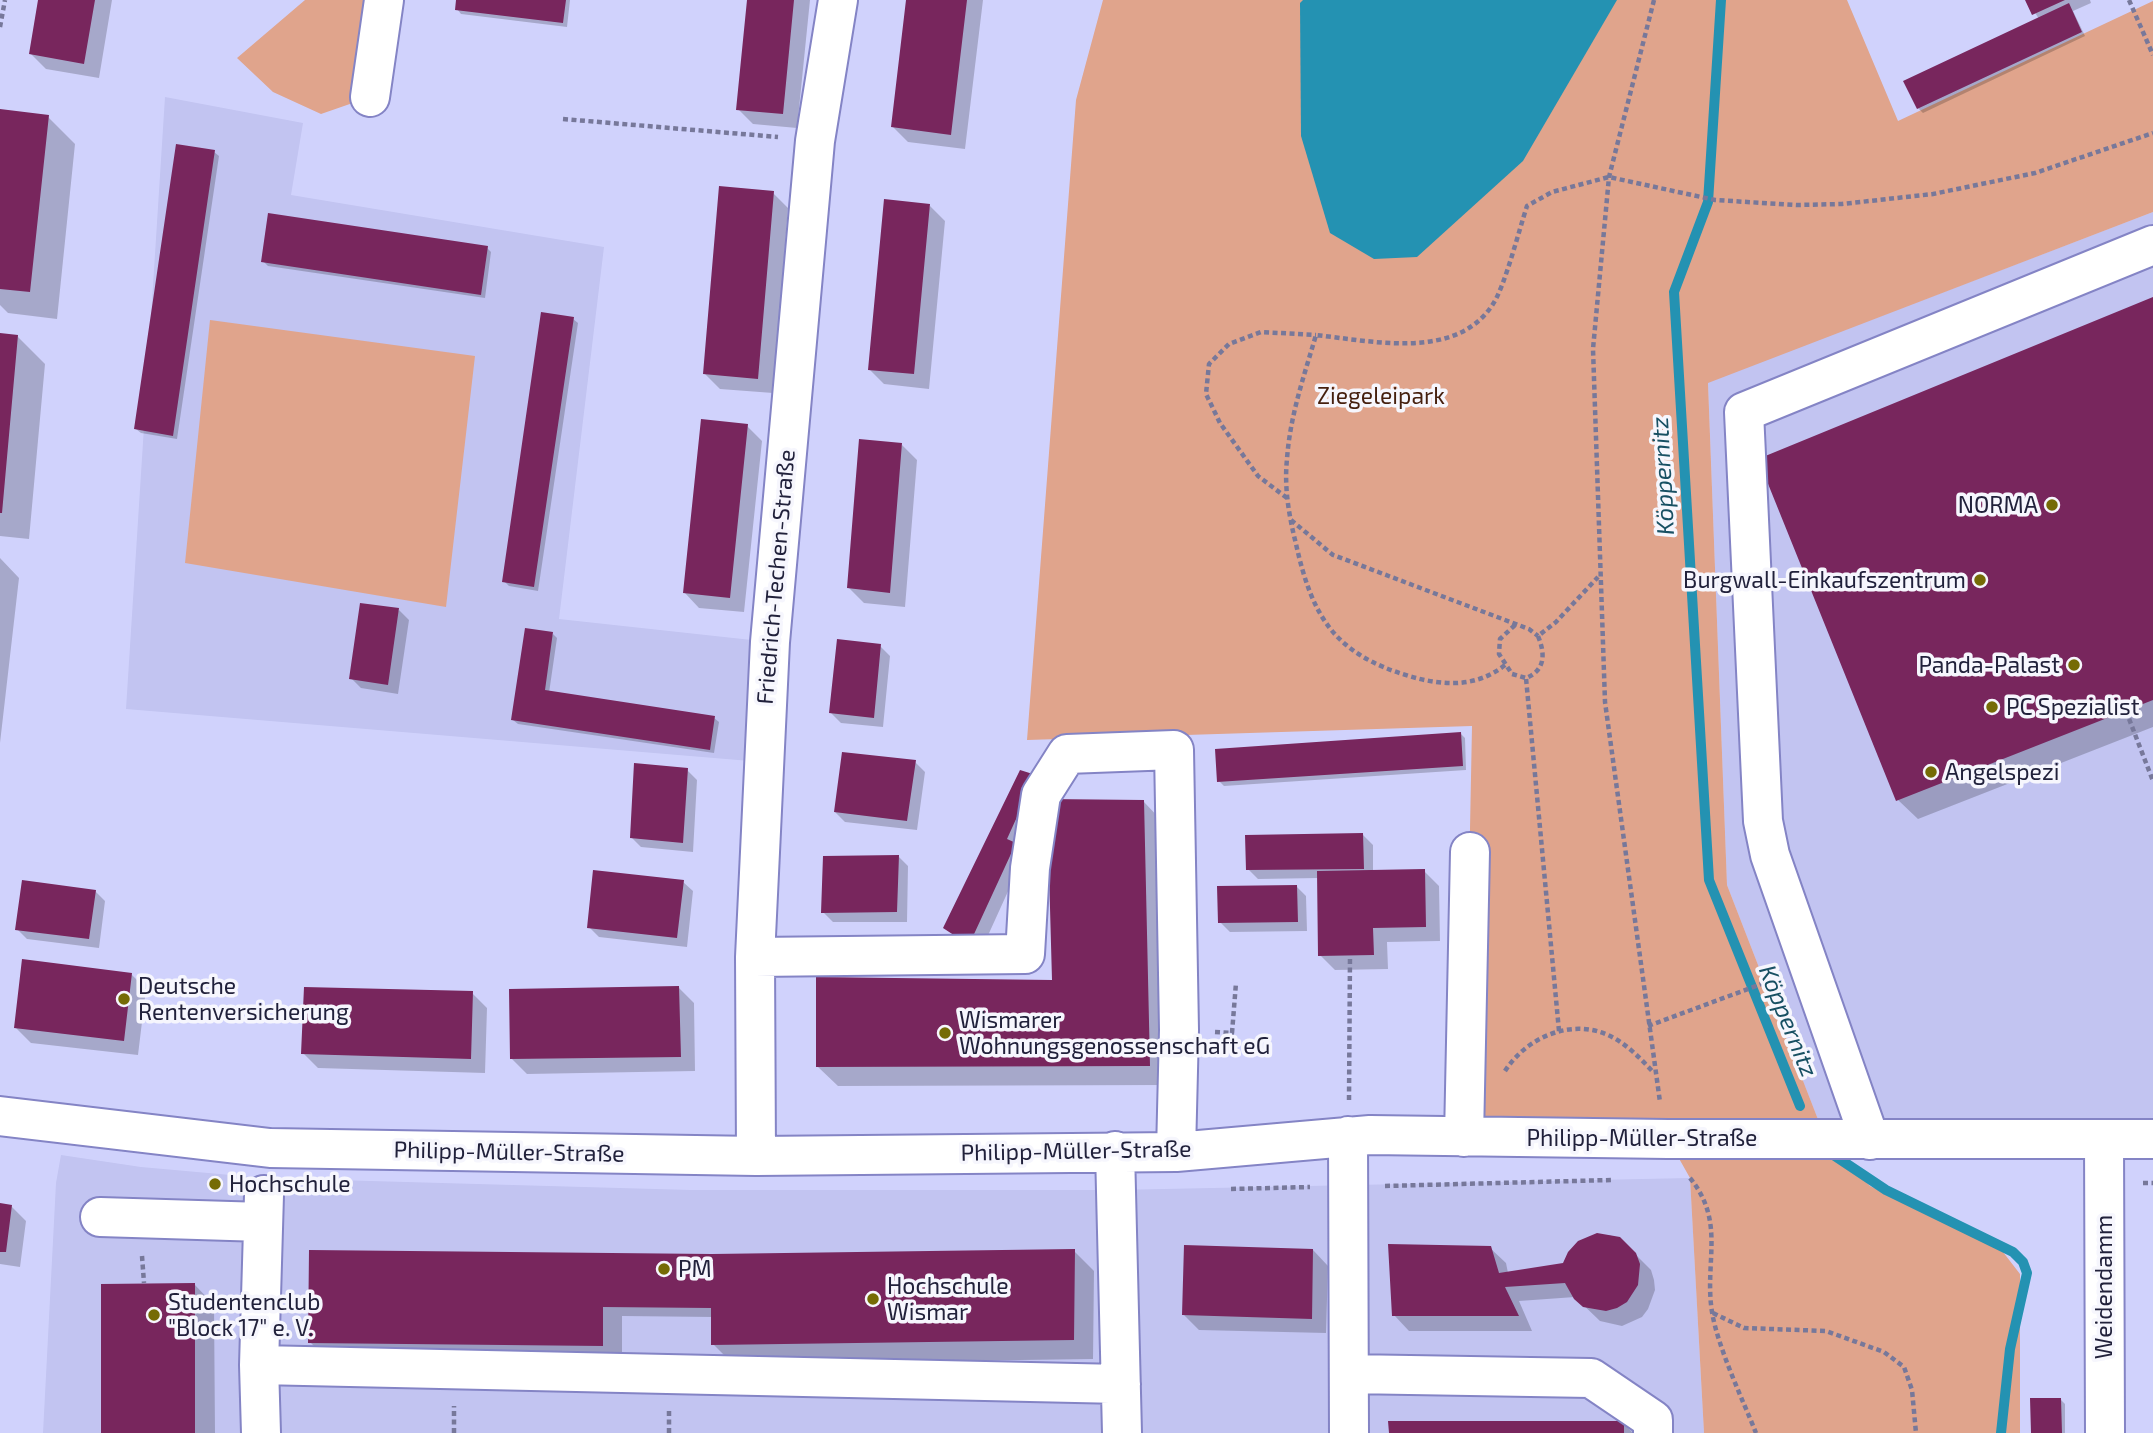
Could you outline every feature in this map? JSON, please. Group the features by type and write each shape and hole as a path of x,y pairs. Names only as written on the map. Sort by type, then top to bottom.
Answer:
{"street":[{"path":"370,97 384,0"},
{"name":"Friedrich-Techen-Straße","path":"756,1156 755,957 769,642 815,141 838,0"},
{"path":"1871,1140 1770,855 1763,821 1744,412 2153,245"},
{"path":"755,957 1026,954 1030,868 1041,795 1067,754 1174,751 1179,1030 1175,1152"},
{"path":"1464,1137 1469,852"},
{"name":"Philipp-Müller-Straße","path":"0,1116 270,1148 756,1156 1175,1152 1348,1124 1464,1137 2153,1139"},
{"path":"1348,1124 1349,1433"},
{"name":"Weidendamm","path":"2104,1140 2105,1433"},
{"path":"1115,1151 1122,1433"},
{"path":"100,1217 263,1208 258,1365 261,1433"},
{"path":"258,1365 1121,1384"},
{"path":"1349,1374 1591,1378 1653,1420 1653,1433"}],"path":[{"path":"0,27 5,0"},
{"path":"1654,0 1608,177 1593,349 1605,702 1654,1073 1668,1139 1702,1193 1708,1210 1713,1236 1712,1313 1756,1433"},
{"path":"2129,0 2153,55"},
{"path":"563,119 815,141"},
{"path":"1287,498 1258,477 1220,423 1206,394 1209,364 1229,344 1261,332 1416,343 1444,339 1469,330 1494,304 1527,206 1552,192 1608,177 1715,200 1819,205 1933,194 2035,173 2153,133"},
{"path":"1316,335 1293,414 1286,461 1290,519 1304,581 1317,614 1332,631 1363,656 1391,670 1425,680 1462,684 1482,680 1505,665"},
{"path":"1290,519 1333,555 1515,625 1538,636 1543,648 1543,662 1534,675 1526,678 1512,674 1499,654 1500,639 1515,625"},
{"path":"1538,636 1556,622 1599,576"},
{"path":"1526,678 1559,1031"},
{"path":"2126,711 2153,781"},
{"path":"1348,1124 1350,956"},
{"path":"1648,1026 1763,984"},
{"path":"1498,1082 1512,1060 1534,1040 1559,1031 1607,1034 1631,1050 1654,1073"},
{"path":"142,1245 144,1283"},
{"path":"1712,1313 1744,1328 1826,1331 1884,1352 1904,1367 1912,1390 1916,1433"}],"shaded area":[{"path":"1303,0 1617,0 1523,161 1417,257 1374,259 1330,233 1301,136 1300,3"},
{"path":"165,97 303,123 291,195 604,247 559,619 770,642 762,762 126,709"},
{"path":"2153,212 2153,1139 1826,1140 1727,885 1708,382"},
{"name":"Hochschule Wismar","path":"61,1155 141,1167 264,1178 691,1190 1116,1190 1690,1178 1704,1433 43,1433 56,1183"}],"green space":[{"path":"305,0 384,0 370,97 321,114 273,92 237,58"},
{"name":"Ziegeleipark","path":"1103,0 1847,0 1898,121 2153,1 2153,212 1708,383 1727,885 1826,1140 1870,1186 2003,1252 2020,1274 2020,1433 1704,1433 1690,1178 1668,1139 1464,1137 1472,726 1027,740 1076,100"},
{"path":"210,320 475,356 446,607 185,563"}],"building":[{"path":"38,0 95,0 84,64 29,54"},
{"path":"456,0 566,0 563,23 455,10"},
{"path":"747,0 794,0 783,114 736,110"},
{"path":"906,0 967,0 951,135 891,127"},
{"path":"2025,0 2065,0 2032,15"},
{"path":"2069,3 2082,32 1917,109 1903,81"},
{"path":"0,109 49,115 30,292 0,289"},
{"path":"176,144 215,150 173,436 134,429"},
{"path":"719,186 774,191 758,379 703,374"},
{"path":"884,199 930,204 914,374 868,370"},
{"path":"268,213 488,246 481,295 261,262"},
{"name":"Burgwall-Einkaufszentrum","path":"2153,297 2153,700 1896,801 1758,459"},
{"path":"541,312 574,317 534,587 502,582"},
{"path":"0,333 18,335 2,513 0,513"},
{"path":"701,419 748,424 730,598 683,593"},
{"path":"859,439 902,443 890,593 847,588"},
{"path":"360,603 399,608 388,685 349,679"},
{"path":"525,628 553,632 545,690 715,716 710,750 511,720"},
{"path":"837,639 881,644 874,718 829,713"},
{"path":"1461,732 1463,766 1217,782 1215,749"},
{"path":"842,752 916,760 907,821 834,812"},
{"path":"634,763 688,768 683,843 630,838"},
{"path":"1020,770 1036,775 1007,839 1016,843 969,945 943,928"},
{"path":"1047,799 1144,800 1150,1066 816,1067 816,977 1052,980"},
{"path":"1363,833 1364,869 1246,870 1245,835"},
{"path":"899,855 897,912 821,913 823,856"},
{"path":"1425,869 1426,927 1373,928 1374,955 1318,956 1317,871"},
{"path":"593,870 684,880 677,938 587,928"},
{"path":"22,880 96,890 89,939 15,930"},
{"path":"1297,885 1298,922 1218,923 1217,886"},
{"path":"22,959 132,973 124,1041 14,1028"},
{"path":"679,986 681,1057 510,1059 509,989"},
{"path":"304,987 473,991 471,1059 301,1054"},
{"path":"0,1203 12,1205 6,1252 0,1252"},
{"path":"1597,1233 1620,1237 1636,1253 1640,1264 1638,1285 1627,1302 1617,1308 1606,1311 1583,1307 1574,1299 1565,1283 1505,1287 1519,1316 1392,1316 1388,1244 1491,1246 1499,1273 1563,1263 1578,1241"},
{"path":"1184,1245 1313,1249 1312,1319 1182,1315"},
{"path":"1075,1249 1074,1340 711,1345 711,1308 603,1307 603,1346 308,1343 309,1250 712,1254"},
{"path":"195,1283 195,1433 101,1433 101,1284"},
{"path":"2030,1398 2061,1398 2062,1433 2031,1433"},
{"path":"1388,1421 1624,1421 1624,1433 1389,1433"}],"waterway":[{"name":"Köppernitz","path":"1721,0 1708,202 1674,292 1709,880 1800,1106"},
{"name":"Köppernitz","path":"1829,1152 1886,1190 2013,1252 2023,1262 2027,1273 2010,1349 2001,1433"}],"place":[{"name":"NORMA","path":"2052,505"},
{"name":"Burgwall-Einkaufszentrum","path":"1980,580"},
{"name":"Panda-Palast","path":"2074,665"},
{"name":"PC Spezialist","path":"1992,707"},
{"name":"Angelspezi","path":"1931,772"},
{"name":"Deutsche Rentenversicherung","path":"124,999"},
{"name":"Wismarer Wohnungsgenossenschaft eG","path":"945,1033"},
{"name":"Hochschule","path":"215,1184"},
{"name":"PM","path":"664,1269"},
{"name":"Hochschule Wismar","path":"873,1299"},
{"name":"Studentenclub \"Block 17\" e. V.","path":"154,1315"}]}
